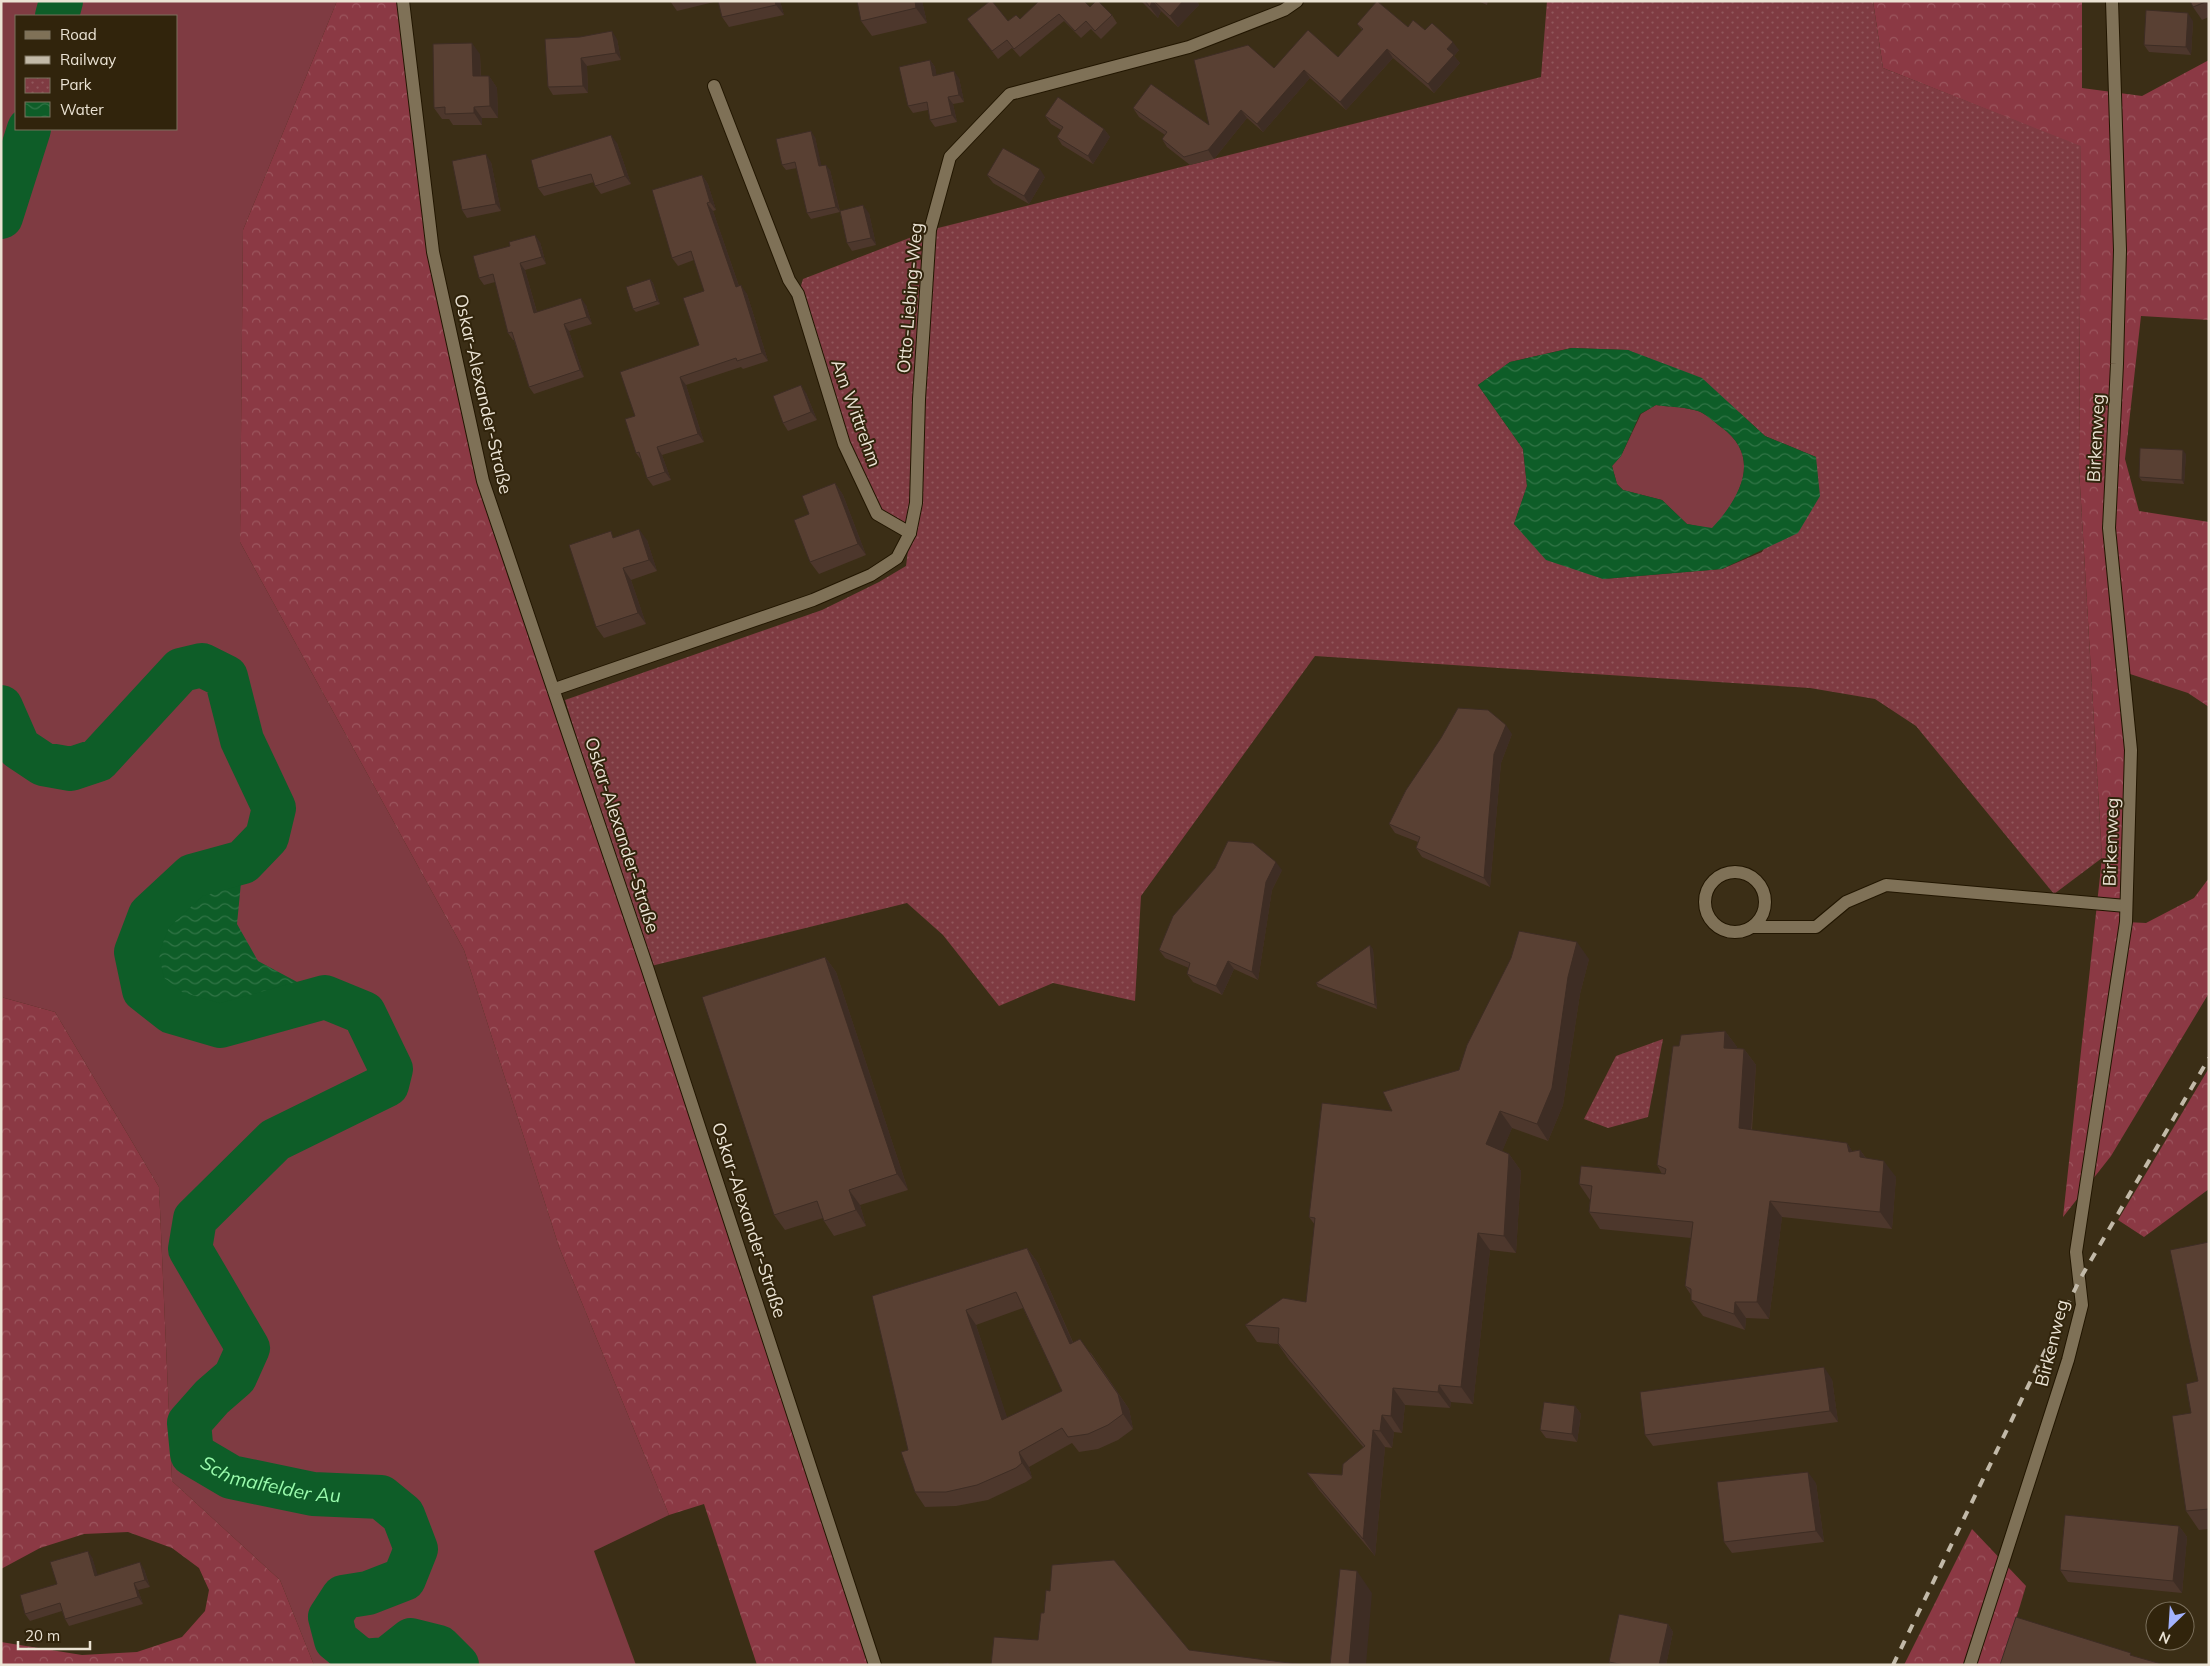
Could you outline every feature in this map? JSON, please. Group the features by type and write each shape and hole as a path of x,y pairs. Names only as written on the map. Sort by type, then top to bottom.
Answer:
{"street":[{"name":"Oskar-Alexander-Straße","path":"403,1 433,252 481,472 555,689 875,1665"},
{"name":"Otto-Liebing-Weg","path":"910,534 916,503 930,230 950,157 1010,94 1189,47 1284,10 1297,1"},
{"name":"Birkenweg","path":"1970,1665 2066,1369 2082,1305 2076,1252 2124,941 2131,750 2109,528 2117,364 2120,250 2112,1"},
{"name":"Am Wittrehm","path":"714,86 789,280 798,294 844,444 876,514 910,534"},
{"path":"555,689 813,600 871,575 898,558 910,534"},
{"path":"1752,926 1759,920 1763,911 1764,892 1759,884 1744,873 1734,871 1716,878 1705,895 1705,905 1708,915 1714,923 1732,932 1742,931 1752,926 1816,927 1846,902 1886,886 2126,906"}],"green space":[{"path":"1,1 337,1 243,230 240,542 464,950 559,1247 669,1515 594,1551 636,1665 314,1665 280,1580 172,1481 159,1187 55,1012 1,997"},
{"path":"337,1 403,1 433,252 483,481 875,1665 757,1665 704,1504 669,1515 559,1247 464,950 240,542 243,230"},
{"path":"1547,1 1873,1 1883,68 2081,146 2079,468 2102,858 2054,894 1916,726 1875,699 1810,688 1315,656 1141,896 1135,1001 1053,983 999,1006 943,935 907,903 647,967 565,700 822,610 879,582 906,566 910,534 881,512 848,441 800,289 803,279 930,230 1541,77","holes":["1571,348 1628,350 1740,413 1765,436 1816,457 1762,552 1722,569 1603,579 1514,524 1527,486 1523,449 1478,385 1510,362"]},
{"path":"1873,1 2082,1 2082,88 2142,96 2209,60 2209,320 2141,316 2125,459 2139,511 2209,522 2209,707 2188,693 2127,673 2126,922 2146,923 2194,898 2209,878 2209,993 2111,1156 2063,1217 2102,858 2079,468 2081,147 1883,68"},
{"path":"1656,405 1701,412 1734,439 1741,451 1744,464 1743,478 1731,504 1712,529 1687,524 1662,500 1623,490 1617,484 1612,466 1621,456 1641,414"},
{"path":"1,997 55,1012 159,1187 172,1481 280,1580 314,1665 1,1665 1,1642 82,1655 137,1652 182,1637 205,1611 209,1590 199,1568 172,1548 128,1532 84,1534 40,1548 1,1569"},
{"path":"1663,1039 1648,1117 1608,1128 1584,1119 1616,1056"},
{"path":"2209,1068 2209,1189 2144,1237 2118,1220"},
{"path":"1972,1529 2026,1586 2002,1665 1904,1665"}],"water":[{"path":"1572,348 1628,350 1702,378 1765,436 1816,457 1820,496 1798,533 1722,569 1603,579 1546,560 1514,524 1527,486 1523,449 1478,385 1510,362","holes":["1656,405 1701,412 1734,439 1741,451 1744,464 1743,478 1731,504 1712,528 1687,524 1662,500 1623,490 1617,484 1612,466 1621,456 1640,414"]},
{"path":"243,862 237,924 258,961 325,997 220,1026 172,1012 144,990 136,952 150,915 192,876"}],"building":[{"path":"718,1 775,1 776,5 722,17"},
{"path":"857,1 915,1 916,8 861,21"},
{"path":"990,1 1008,21 1016,15 1020,19 1039,1 1084,1 1090,7 1098,1 1112,15 1095,31 1086,21 1075,31 1059,14 1014,49 1007,40 992,51 967,19"},
{"path":"1145,1 1152,1 1150,7"},
{"path":"1154,1 1183,1 1170,16"},
{"path":"1377,1 1408,27 1413,20 1425,30 1432,23 1453,42 1447,49 1454,55 1428,84 1387,49 1340,102 1304,70 1257,124 1241,110 1208,150 1184,157 1162,139 1167,132 1133,108 1151,84 1209,125 1194,60 1248,45 1274,68 1308,30 1338,57 1363,29 1357,24"},
{"path":"2190,1 2208,1 2193,7"},
{"path":"2146,10 2188,13 2186,47 2144,45"},
{"path":"612,31 616,53 581,58 583,86 548,87 545,39 580,37"},
{"path":"472,43 473,76 489,76 490,106 474,107 474,113 445,114 445,107 434,108 433,44"},
{"path":"930,60 933,76 954,71 959,95 948,97 952,115 930,120 927,102 908,106 899,67"},
{"path":"1058,97 1104,129 1088,156 1057,137 1063,127 1045,116"},
{"path":"811,131 819,166 826,165 836,207 807,213 795,162 782,165 776,139"},
{"path":"611,135 625,176 595,186 591,174 538,188 531,160"},
{"path":"1003,148 1040,169 1024,196 987,175"},
{"path":"486,154 496,204 462,210 452,161"},
{"path":"702,175 710,202 707,203 736,287 741,285 762,353 737,361 736,358 680,377 698,434 657,447 665,472 647,478 639,452 636,453 625,419 635,416 620,372 699,345 683,298 704,291 691,251 672,258 652,190"},
{"path":"863,205 871,238 847,243 840,211"},
{"path":"535,235 542,257 520,263 534,313 581,298 587,317 564,324 580,370 529,387 512,332 508,333 493,274 479,278 473,256 510,246 509,242"},
{"path":"650,279 657,301 633,309 626,287"},
{"path":"801,385 811,412 783,423 773,396"},
{"path":"2140,448 2183,450 2182,480 2139,477"},
{"path":"835,483 858,544 810,562 794,520 809,514 802,496"},
{"path":"639,529 649,560 623,568 638,613 596,627 569,545 611,531 613,538"},
{"path":"1458,708 1488,710 1506,725 1494,754 1484,878 1416,848 1420,837 1389,824 1406,790 1441,738"},
{"path":"1228,841 1253,843 1276,862 1266,882 1252,972 1228,961 1216,986 1187,974 1190,963 1159,950 1173,916 1215,868"},
{"path":"1519,931 1577,942 1568,977 1552,1088 1537,1124 1500,1111 1486,1144 1509,1154 1504,1236 1478,1233 1461,1387 1439,1385 1438,1392 1393,1388 1391,1416 1382,1415 1380,1431 1373,1430 1363,1539 1307,1473 1342,1475 1343,1464 1365,1446 1278,1343 1279,1328 1245,1325 1283,1298 1306,1302 1315,1218 1309,1217 1322,1103 1392,1111 1383,1092 1459,1070 1467,1045 1511,958"},
{"path":"1370,945 1375,1005 1316,983"},
{"path":"825,957 897,1174 849,1190 856,1210 824,1221 817,1201 774,1215 702,997"},
{"path":"1725,1031 1724,1048 1744,1049 1739,1128 1847,1143 1849,1152 1860,1150 1860,1157 1884,1161 1880,1212 1770,1201 1757,1302 1735,1302 1734,1314 1691,1300 1691,1289 1685,1286 1693,1222 1589,1212 1592,1186 1579,1184 1581,1166 1665,1174 1666,1169 1657,1165 1673,1046 1679,1046 1681,1035"},
{"path":"2209,1242 2209,1509 2186,1511 2172,1416 2191,1413 2186,1384 2198,1381 2170,1250"},
{"path":"1027,1248 1070,1344 1080,1339 1118,1394 1123,1414 1108,1425 1088,1434 1068,1437 1062,1428 1019,1452 1022,1463 1016,1468 977,1485 946,1492 915,1492 901,1452 908,1450 872,1296","holes":["1016,1292 1062,1391 1002,1420 966,1310"]},
{"path":"1824,1367 1830,1411 1645,1435 1640,1392"},
{"path":"1544,1402 1575,1406 1572,1434 1540,1430"},
{"path":"1808,1472 1816,1531 1724,1542 1717,1482"},
{"path":"2065,1515 2179,1526 2173,1581 2060,1570"},
{"path":"88,1551 95,1576 140,1562 145,1580 134,1583 138,1597 65,1619 60,1603 25,1614 20,1595 57,1584 50,1562"},
{"path":"1114,1560 1189,1650 1305,1665 991,1665 994,1637 1038,1640 1041,1613 1044,1613 1046,1590 1050,1591 1052,1565"},
{"path":"1340,1569 1357,1571 1349,1665 1330,1665"},
{"path":"1619,1614 1668,1624 1659,1665 1624,1665 1609,1662"},
{"path":"2016,1617 2131,1653 2130,1655 2165,1665 2000,1665"}],"waterway":[{"name":"Schmalfelder Au","path":"57,15 61,1"},
{"name":"Schmalfelder Au","path":"1,217 29,130"},
{"name":"Schmalfelder Au","path":"1,707 19,748 43,764 71,769 98,760 181,670 202,665 226,677 242,740 274,808 267,837 243,862 192,876 150,915 136,952 144,990 172,1012 220,1026 325,997 364,1013 391,1069 387,1085 275,1140 195,1219 190,1249 248,1348 235,1377 212,1397 189,1423 192,1454 231,1477 313,1494 381,1497 403,1515 416,1549 404,1579 368,1593 343,1597 330,1617 336,1640 362,1661 387,1659 411,1640 439,1647 457,1665"}],"railway":[{"path":"1893,1665 2080,1279 2209,1058"}]}
